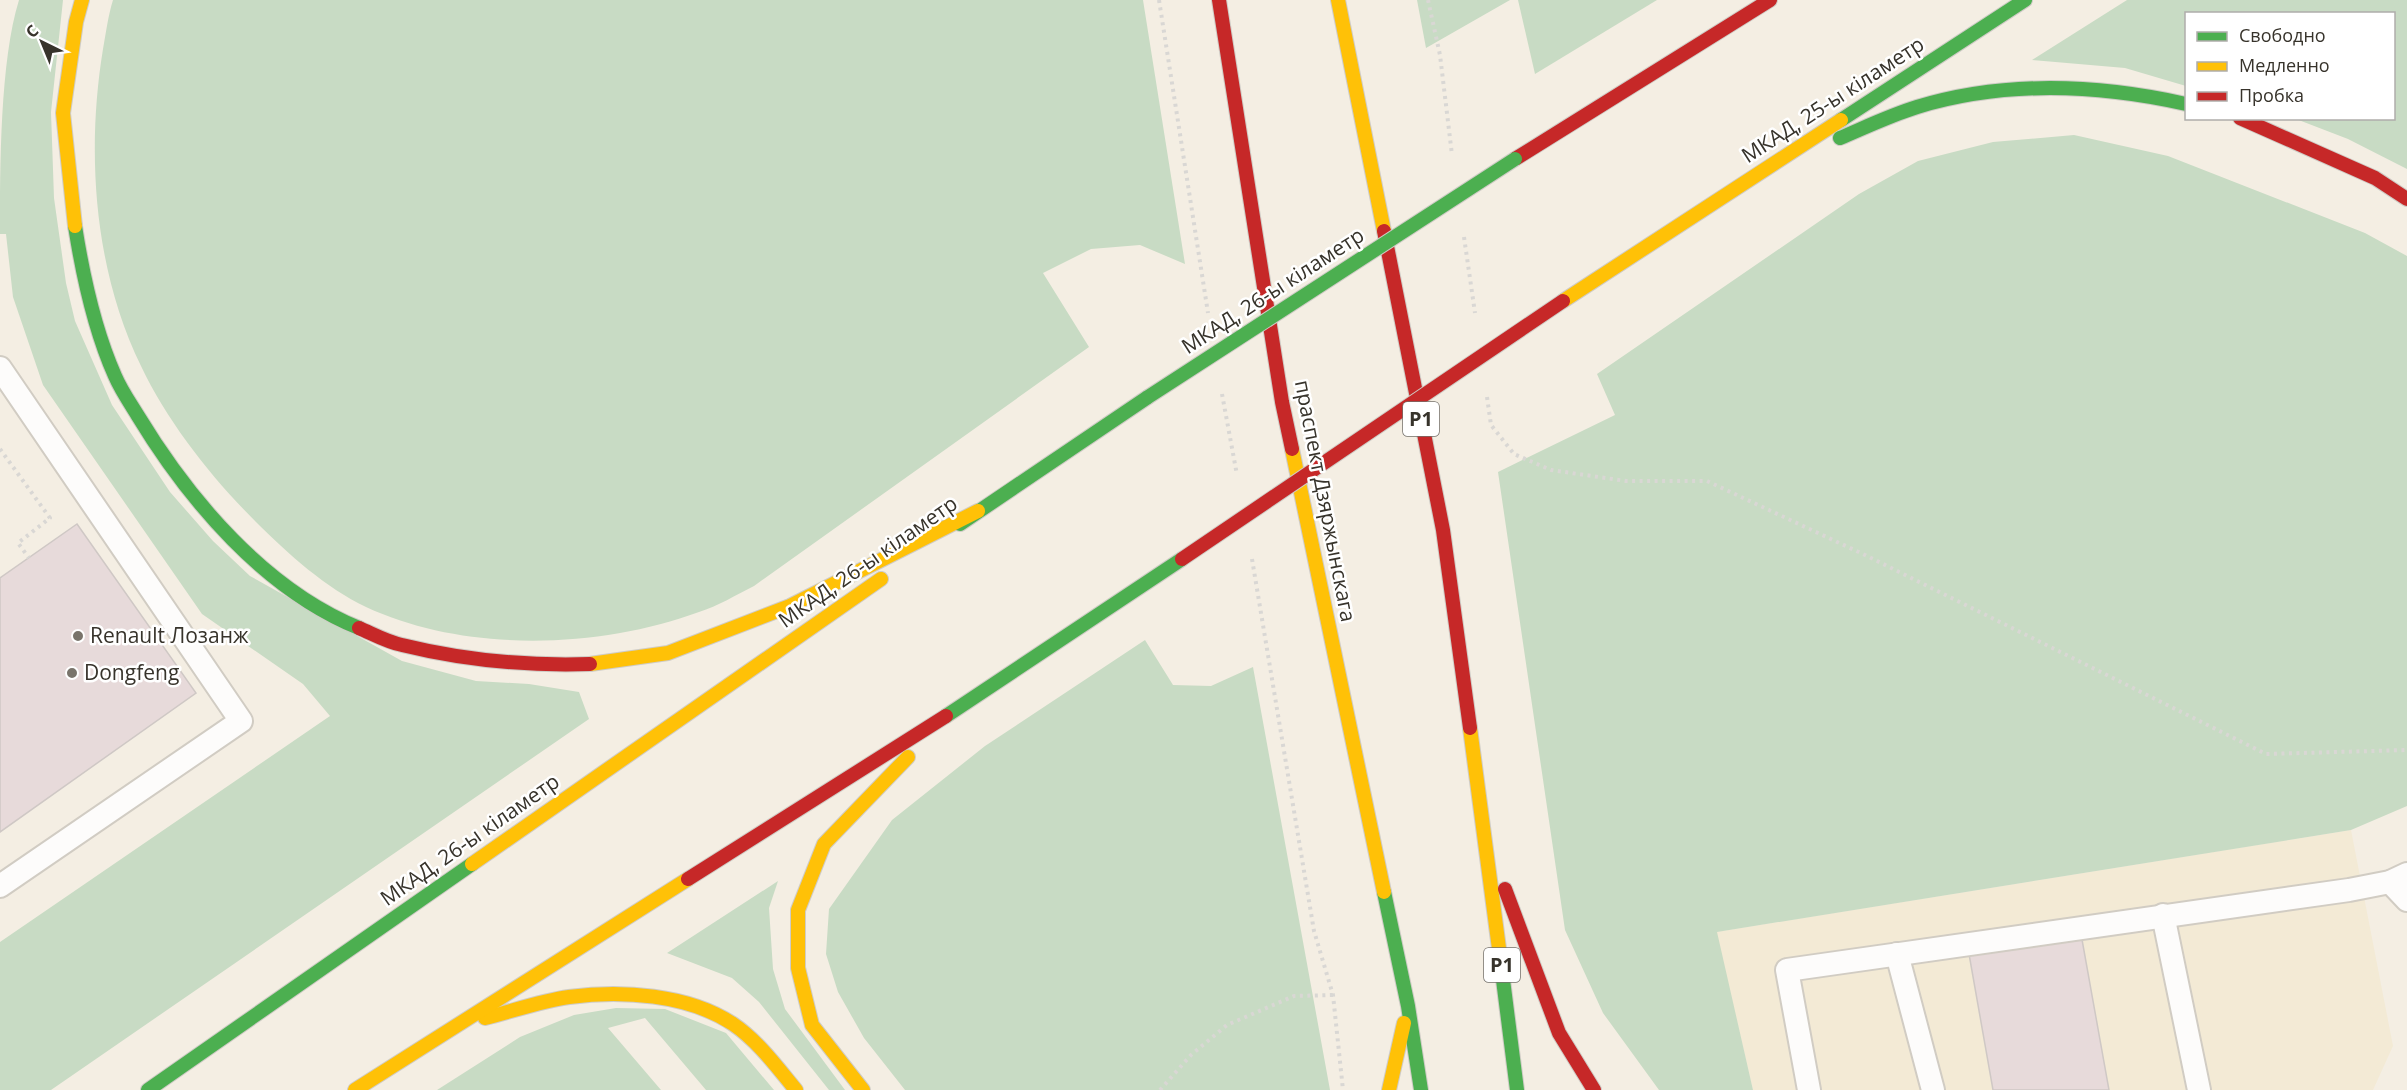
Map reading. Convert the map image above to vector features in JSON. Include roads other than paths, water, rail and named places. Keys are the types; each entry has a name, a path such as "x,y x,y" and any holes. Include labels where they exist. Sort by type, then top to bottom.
{"highway":[{"path":"82,0 76,22 63,113 72,211 84,284 115,377 160,452 218,522 268,572 334,618 400,645 463,656 542,666 605,664 668,653 790,606 978,511"},
{"name":"праспект Дзяржынскага","path":"1219,0 1282,402 1408,1006 1421,1090"},
{"name":"Р1","path":"1338,0 1443,530 1486,840 1517,1090"},
{"name":"МКАД, 26-ы кіламетр","path":"148,1090 978,511 1148,397 1515,159 1770,0"},
{"name":"МКАД, 25-ы кіламетр","path":"954,711 1563,301 2025,0"},
{"path":"1771,165 1922,105 1976,92 2093,87 2154,96 2185,104"},
{"path":"2244,120 2375,178 2407,199"},
{"path":"355,1090 954,711"},
{"path":"863,1090 812,1025 798,968 798,910 824,844 856,808 954,711"},
{"path":"1486,840 1559,1033 1594,1090"},
{"path":"457,1025 570,997 639,996 691,1004 732,1024 771,1060 796,1090"},
{"path":"1389,1090 1408,1006"}],"lane":[{"path":"0,368 241,721 0,886"},
{"path":"1809,1090 1787,970 2349,890 2398,878 2407,900"},
{"path":"2163,915 2199,1090"},
{"path":"1897,954 1934,1090"}],"place":[{"name":"Renault Лозанж","path":"78,636"},
{"name":"Dongfeng","path":"72,673"}]}
